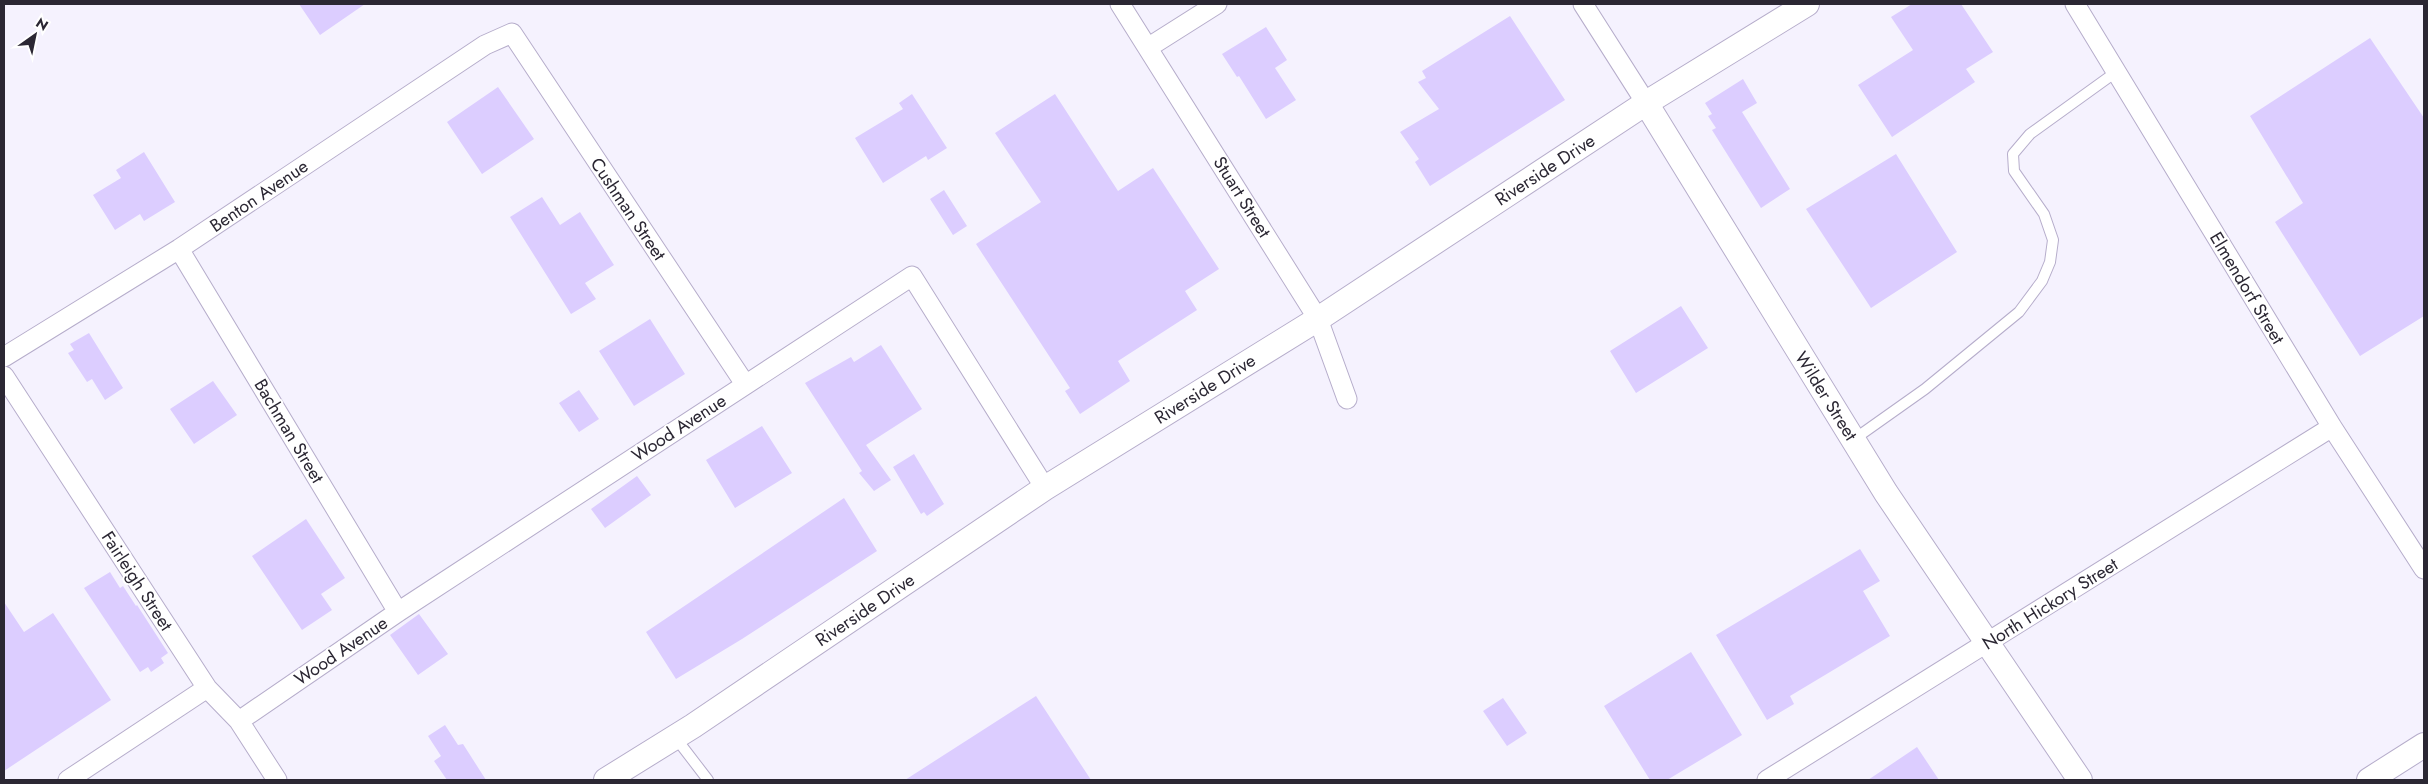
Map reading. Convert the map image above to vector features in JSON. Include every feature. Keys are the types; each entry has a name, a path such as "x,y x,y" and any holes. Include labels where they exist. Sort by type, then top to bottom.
{"street":[{"name":"Stuart Street","path":"1120,4 1149,47 1318,319 1348,399"},
{"path":"1149,47 1217,4"},
{"name":"Wilder Street","path":"1583,4 1886,493 2080,780"},
{"name":"Riverside Drive","path":"606,780 675,737 1044,488 1318,319 1646,103 1807,4"},
{"name":"Elmendorf Street","path":"2075,4 2332,427 2424,569"},
{"name":"Benton Avenue","path":"4,357 179,250 485,45 512,33"},
{"name":"Cushman Street","path":"512,33 745,384"},
{"name":"Bachman Street","path":"179,250 398,612"},
{"name":"Wood Avenue","path":"239,722 398,612 912,276 1044,488"},
{"name":"Fairleigh Street","path":"4,376 207,688 239,722 277,780"},
{"name":"North Hickory Street","path":"1767,780 2332,427"},
{"path":"68,780 207,688"},
{"path":"2369,780 2424,745"}],"lane":[{"path":"1853,440 1925,389 2019,312 2042,281 2050,262 2053,240 2044,214 2014,172 2013,154 2030,134 2116,72"},
{"path":"675,737 708,780"}],"building":[{"path":"299,4 365,4 320,35"},
{"path":"1912,4 1961,4 1993,52 1966,69 1975,82 1892,137 1858,85 1913,50 1891,17"},
{"path":"1510,16 1565,100 1430,186 1415,162 1419,159 1400,132 1439,109 1418,82 1426,78 1422,71"},
{"path":"1266,27 1287,60 1275,68 1296,100 1266,119 1239,76 1237,77 1222,54"},
{"path":"2370,38 2424,118 2424,316 2360,356 2275,222 2303,203 2250,116"},
{"path":"1743,79 1757,103 1742,112 1790,189 1761,208 1712,130 1716,128 1708,116 1712,114 1705,103"},
{"path":"498,87 534,139 482,174 447,122"},
{"path":"912,94 947,148 928,160 926,156 883,183 855,138 903,109 899,103"},
{"path":"1055,94 1118,191 1153,168 1219,269 1185,291 1197,310 1118,361 1130,381 1080,414 1065,391 1070,388 976,244 1041,202 995,133"},
{"path":"144,152 175,202 144,221 140,214 115,230 93,195 121,178 116,170"},
{"path":"1896,154 1957,252 1871,308 1806,209"},
{"path":"944,190 967,226 953,235 930,199"},
{"path":"542,197 560,225 580,212 614,265 585,283 596,299 571,314 510,217"},
{"path":"1681,306 1708,348 1636,393 1610,351"},
{"path":"650,319 685,374 634,406 599,351"},
{"path":"89,333 123,388 105,400 92,379 87,382 68,353 74,350 70,344"},
{"path":"881,345 922,409 866,445 891,480 874,491 859,473 862,471 805,383 851,357 854,362"},
{"path":"213,381 237,415 194,444 170,409"},
{"path":"579,390 599,419 579,432 559,403"},
{"path":"762,426 792,473 735,508 706,460"},
{"path":"914,454 944,504 927,516 924,512 921,514 893,467"},
{"path":"637,476 651,495 605,528 591,509"},
{"path":"844,498 877,551 742,639 676,679 646,632"},
{"path":"306,519 345,578 321,594 332,610 302,630 252,556"},
{"path":"1860,549 1880,581 1863,591 1890,636 1790,696 1794,704 1767,720 1716,635"},
{"path":"110,572 120,588 123,586 137,605 168,653 161,658 164,663 151,672 148,667 140,672 84,588"},
{"path":"4,602 24,632 53,613 111,700 4,771"},
{"path":"419,614 448,654 418,675 390,635"},
{"path":"1691,652 1742,735 1667,780 1650,780 1604,706"},
{"path":"1036,696 1091,780 905,780"},
{"path":"1503,698 1527,733 1507,746 1483,711"},
{"path":"445,725 458,745 463,744 486,780 447,780 434,761 441,756 428,736"},
{"path":"1917,747 1939,780 1868,780"}]}
